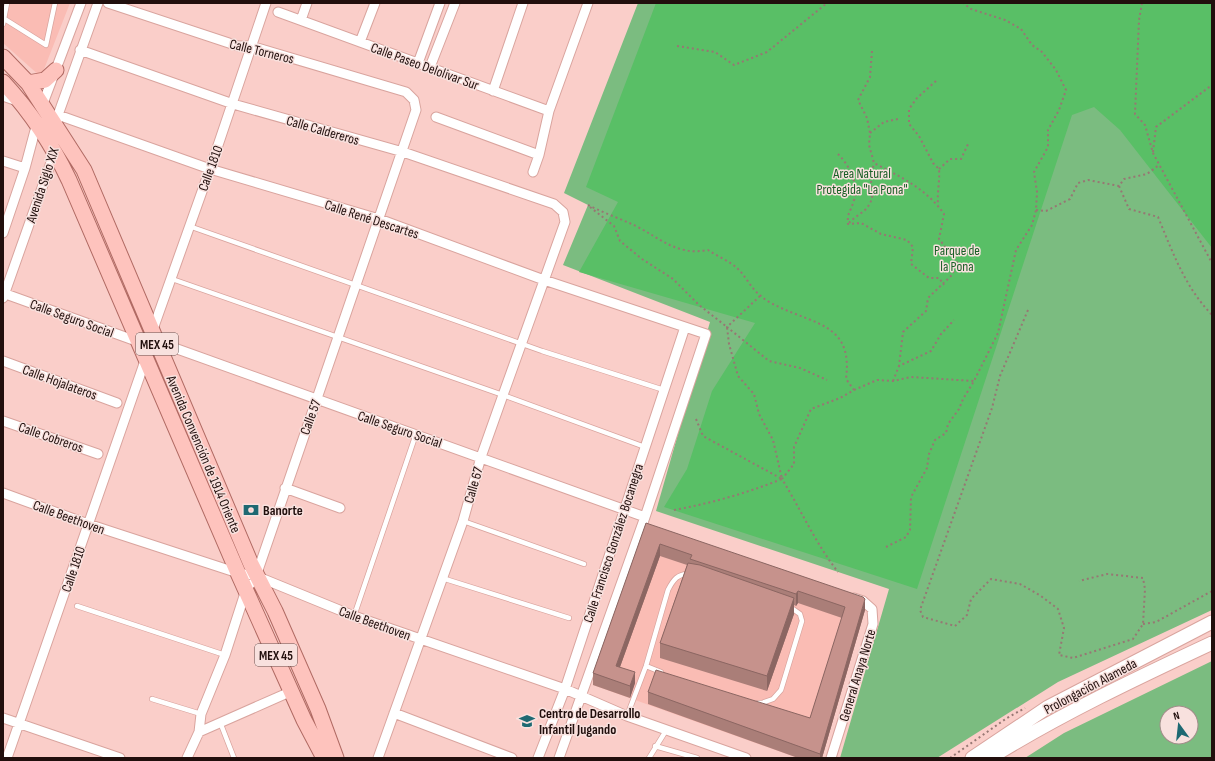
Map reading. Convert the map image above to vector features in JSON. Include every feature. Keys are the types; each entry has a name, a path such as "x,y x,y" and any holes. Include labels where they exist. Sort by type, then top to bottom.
{"main road":[{"name":"Avenida Convención de 1914 Oriente","path":"3,56 28,83 57,121 84,170 256,576 275,611 318,709 335,757"},
{"path":"28,83 44,80 56,70"},
{"name":"Avenida Convención de 1914 Oriente","path":"3,82 22,102 36,125 55,151 147,357 238,573 292,692 304,720 316,758"},
{"name":"Prolongación Alameda","path":"972,758 1048,707 1212,622"},
{"name":"Prolongación Alameda","path":"990,758 1030,734 1122,686 1212,643"},
{"name":"Avenida Convención de 1914 Oriente","path":"304,720 335,757"}],"street":[{"name":"Avenida Siglo XIX","path":"3,233 6,217 25,168 43,104 81,3"},
{"name":"Avenida Siglo XIX","path":"3,295 55,151 57,121 80,50 98,3"},
{"name":"Calle Torneros","path":"108,3 238,46 251,46 406,92 414,100"},
{"name":"Calle 1810","path":"154,337 189,226 210,169 266,3"},
{"path":"301,20 307,3"},
{"path":"360,42 375,3"},
{"path":"418,63 440,3"},
{"path":"430,67 455,3"},
{"path":"493,91 523,3"},
{"path":"533,172 539,155 549,111 588,3"},
{"name":"Calle Paseo Delolivar Sur","path":"278,12 549,111"},
{"name":"Calle Caldereros","path":"80,50 232,104 402,152 554,204 563,212"},
{"path":"3,96 22,102"},
{"name":"Calle 57","path":"187,758 199,732 202,714 225,655 246,590 256,576 285,488 339,337 416,110 414,100"},
{"path":"436,117 539,155"},
{"name":"Calle René Descartes","path":"57,121 210,169 379,219 544,280 706,334"},
{"path":"3,161 25,168"},
{"name":"Calle 67","path":"378,758 463,521 481,457 502,395 565,222 563,212"},
{"name":"Calle Seguro Social","path":"3,295 140,343"},
{"name":"Calle Francisco González Bocanegra","path":"538,758 565,689 685,327"},
{"name":"Calle Francisco González Bocanegra","path":"559,758 646,517 706,334"},
{"name":"Calle Seguro Social","path":"154,337 316,400 481,457 646,517"},
{"name":"Calle 1810","path":"7,758 147,357"},
{"name":"Calle Hojalateros","path":"3,361 117,403"},
{"name":"Calle Cobreros","path":"3,421 98,454"},
{"path":"285,488 340,508"},
{"name":"Calle Beethoven","path":"3,493 88,524 238,573 256,576 354,616 565,689 627,716 746,758"},
{"name":"General Anaya Norte","path":"831,758 873,624 872,609 863,601 848,596"},
{"path":"199,732 292,692"},
{"path":"394,713 512,758"},
{"path":"3,718 120,758"}],"lane":[{"path":"7,3 3,21 46,45 55,3"},
{"path":"189,226 521,343 664,390"},
{"path":"172,279 339,337 645,447"},
{"path":"354,616 416,434"},
{"path":"463,521 584,564"},
{"path":"627,716 646,666 670,585 673,580 680,575 688,573 694,575"},
{"path":"442,578 569,618"},
{"path":"77,606 225,655"},
{"path":"751,702 762,703 773,699 781,690 802,621 800,614 793,608 786,606"},
{"path":"646,666 668,674"},
{"path":"152,699 202,714"},
{"path":"220,722 234,758"},
{"path":"649,758 667,729"},
{"path":"656,746 697,758"}],"path":[{"path":"677,46 714,52 734,65 767,52 827,3"},
{"path":"886,547 906,537 910,530 911,497 927,468 929,454 935,440 946,433 948,424 959,409 998,333 1016,250 1032,225 1036,210 1037,192 1034,172 1048,147 1048,130 1059,110 1066,90 1056,70 1042,52 1032,45 1021,29 1005,20 971,9 963,3"},
{"path":"1142,3 1139,20 1135,114 1145,125 1153,153 1212,263"},
{"path":"848,224 857,214 865,210 871,202 874,190 871,179 874,163 869,145 870,132 867,118 858,100 870,76 872,51"},
{"path":"936,81 917,98 909,108 909,124 920,136 933,163 940,169"},
{"path":"1153,153 1156,127 1212,85"},
{"path":"870,132 884,122 898,119"},
{"path":"938,206 937,193 940,181 940,169 950,159 961,159 969,142"},
{"path":"838,154 849,164 856,191 853,204 847,214 848,224"},
{"path":"874,163 912,183 938,206 944,214 939,239 950,251 957,262 952,275 944,285 928,298 926,311 903,332 900,366 893,381"},
{"path":"1119,186 1124,179 1147,174 1159,165"},
{"path":"1036,210 1046,211 1070,199 1078,183 1088,180 1119,186"},
{"path":"1119,186 1129,209 1158,217 1182,276 1198,301 1212,315"},
{"path":"827,380 800,368 770,361 699,305 673,279 642,259 620,241 614,226 588,205 636,226 666,244 694,253 708,250 736,267 760,296 833,330 841,342 848,365 846,379 854,390"},
{"path":"848,224 861,223 881,234 907,240 913,247 912,264 929,278 939,278 944,285"},
{"path":"727,327 760,296"},
{"path":"1028,310 1000,376 992,408 920,610 923,617 955,626 967,615 971,600 991,579 1020,584 1041,596 1058,609 1064,628 1059,655 1073,658 1133,638 1143,624 1145,589 1143,578 1107,574 1079,581"},
{"path":"900,366 931,351 941,334 954,320"},
{"path":"727,327 729,344 738,376 754,394 759,414 773,440 782,480 807,521 822,551 838,572"},
{"path":"674,510 702,505 747,493 782,480 794,464 794,447 811,409 840,398 877,380 893,381 911,376 974,381"},
{"path":"696,419 703,436 782,480"},
{"path":"1143,624 1156,622 1212,591"}],"shaded area":[{"path":"3,3 70,3 41,77 3,43"},
{"path":"646,535 865,609 822,758 798,758 593,685"}],"green space":[{"name":"Area Natural Protegida \"La Pona\"","path":"638,3 1212,3 1212,610 1058,682 937,758 840,758 889,589 656,511 710,322 563,265 588,205 564,193"},
{"name":"Area Natural Protegida \"La Pona\"","path":"656,3 1212,3 1212,248 1120,130 1094,107 1072,115 917,589 664,507 687,469 712,391 755,323 579,272 618,202 586,187"},
{"path":"1212,661 1212,758 1025,758 1064,733"}],"building":[{"path":"646,523 863,597 865,599 820,754 648,692 656,670 810,718 845,607 798,591 796,594 690,559 692,555 660,544 616,666 635,672 630,686 593,673"},
{"path":"688,563 700,565 794,598 767,676 660,643"}],"place":[{"name":"Banorte","path":"251,510"},
{"name":"Centro de Desarrollo Infantil Jugando","path":"527,721"}],"park label":[{"name":"Parque de la Pona","path":"957,258"}]}
